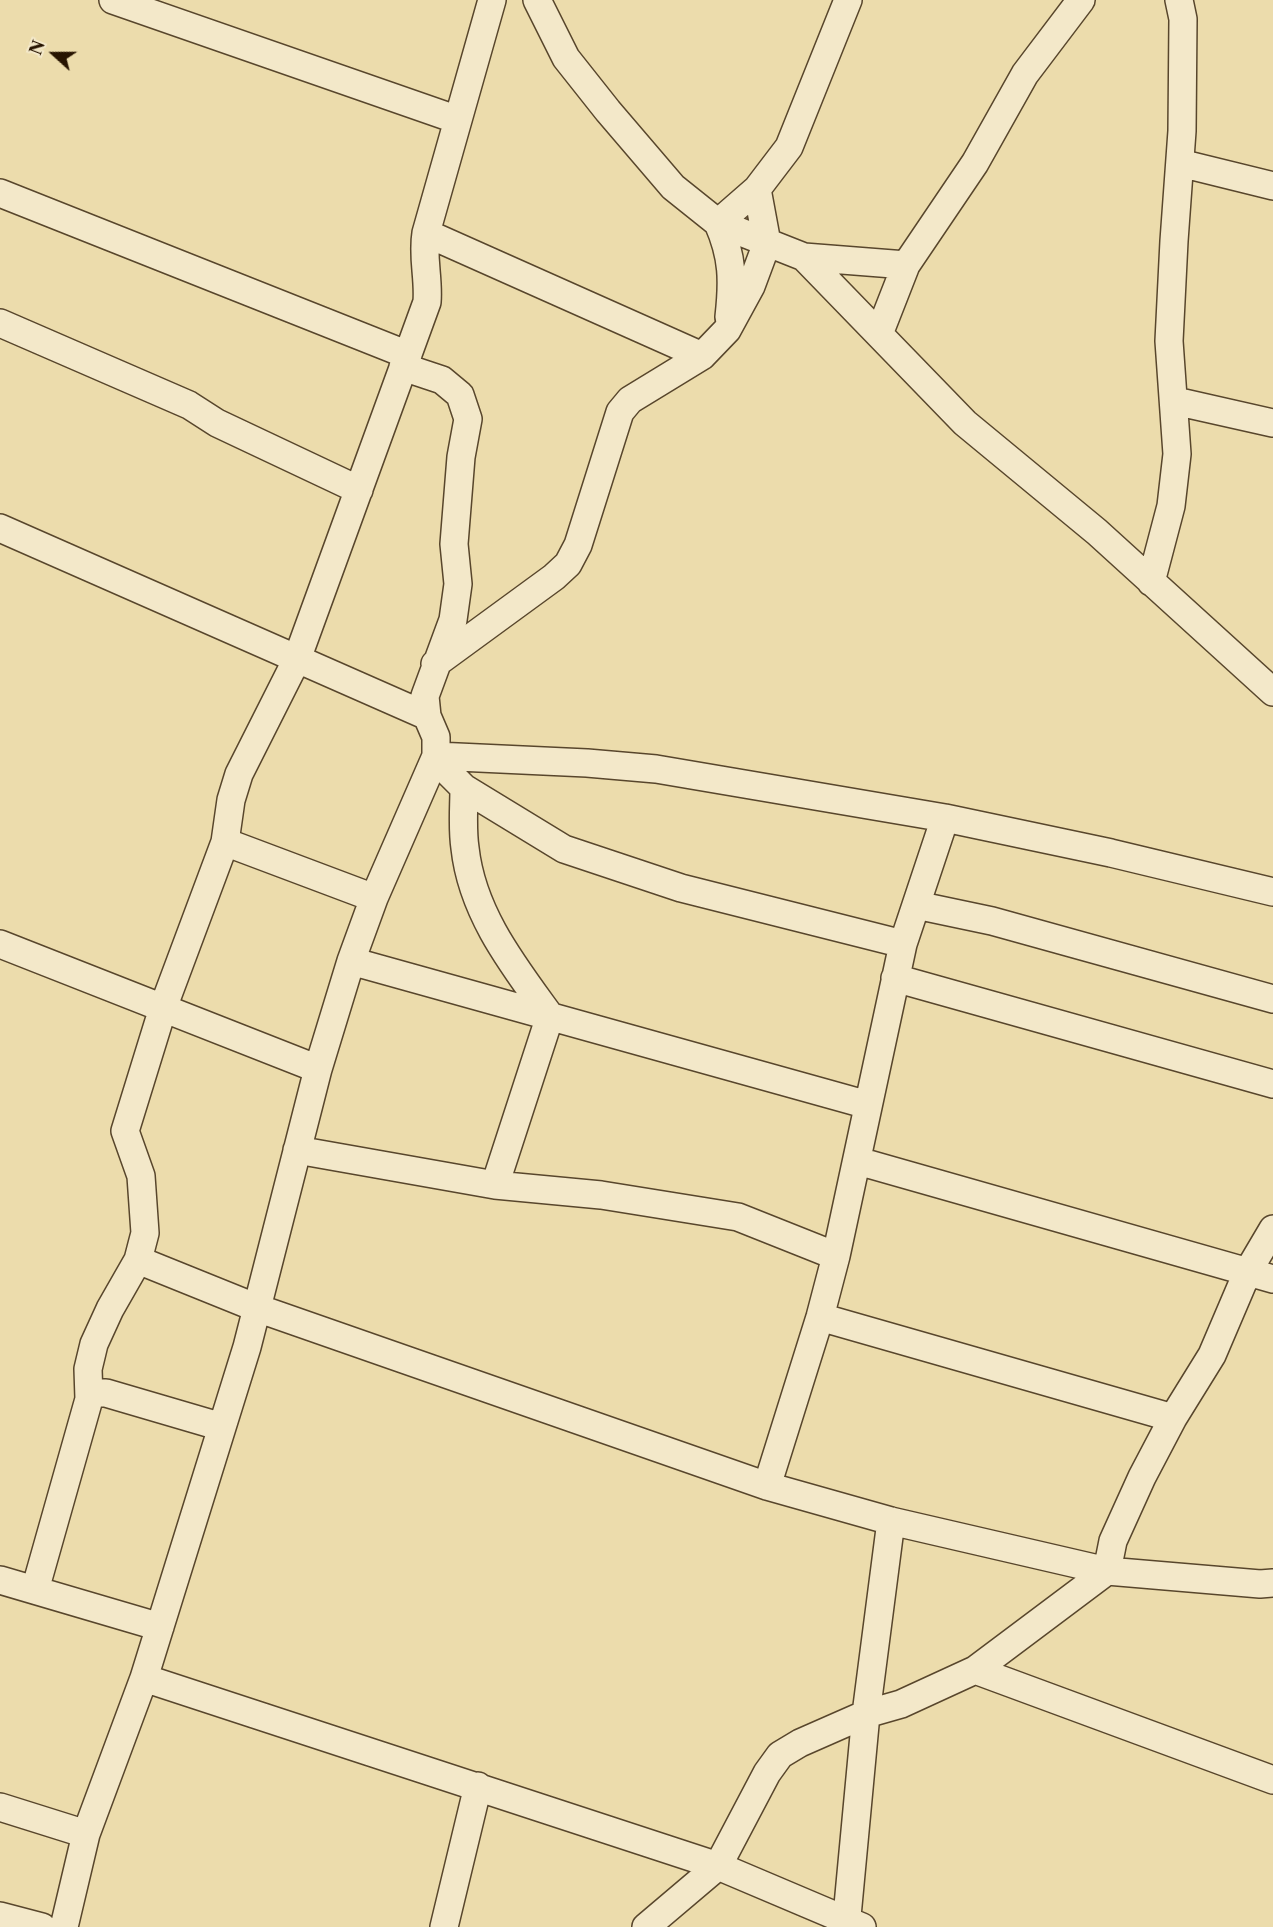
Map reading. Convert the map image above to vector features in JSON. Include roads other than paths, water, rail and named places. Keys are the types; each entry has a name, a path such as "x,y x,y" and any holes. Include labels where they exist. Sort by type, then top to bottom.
{"street":[{"path":"113,0 458,120"},
{"path":"35,1590 89,1400 88,1369 94,1344 138,1260 145,1233 141,1176 125,1131 163,1008 225,842 231,800 239,774 297,659 427,302 429,283 423,250 426,233 492,0"},
{"path":"537,0 566,58 608,111 673,187 718,223 804,257 906,265"},
{"path":"718,223 757,189 789,147 848,0"},
{"path":"879,334 906,265 975,163 1025,74 1081,0"},
{"path":"1151,582 1171,507 1177,454 1169,341 1182,131 1183,19 1179,0"},
{"path":"1180,164 1273,186"},
{"path":"435,664 554,577 568,564 578,545 620,412 630,400 702,356 727,330 751,286 767,243 757,189"},
{"path":"0,193 406,361 442,380 460,395 468,419 461,458 454,544 458,584 453,620 424,696 427,716 436,737 436,756 374,898 351,961 318,1069 257,1308 222,1427 144,1678 86,1834 64,1927"},
{"path":"718,223 727,245 733,285 727,330"},
{"path":"426,233 702,356"},
{"path":"804,257 965,423 1097,532 1273,692"},
{"path":"0,323 189,405 217,423 359,490"},
{"path":"1174,401 1273,423"},
{"path":"0,528 427,716"},
{"path":"436,756 464,788 564,849 681,888 903,944"},
{"path":"436,756 587,762 656,769 945,818 1111,853 1273,892"},
{"path":"464,788 465,848 476,898 503,951 550,1016"},
{"path":"767,1486 820,1317 836,1256 903,944 945,818"},
{"path":"225,842 374,898"},
{"path":"916,905 992,921 1273,999"},
{"path":"3,954 163,1008 318,1069"},
{"path":"351,961 868,1105"},
{"path":"895,978 1273,1084"},
{"path":"495,1185 550,1016"},
{"path":"297,1150 495,1185 601,1195 738,1217 836,1256"},
{"path":"858,1161 1273,1279"},
{"path":"646,1927 718,1866 767,1773 780,1755 800,1743 866,1714 902,1704 975,1670 1107,1571 1113,1541 1142,1477 1173,1418 1212,1355 1247,1273 1273,1229"},
{"path":"138,1260 257,1308 767,1486 891,1521 1107,1571 1260,1584 1273,1582"},
{"path":"820,1317 1173,1418"},
{"path":"89,1400 96,1393 106,1393 222,1427"},
{"path":"144,1678 718,1866 852,1925 866,1714 891,1521"},
{"path":"0,1580 160,1627"},
{"path":"975,1670 1273,1780"},
{"path":"444,1927 478,1786"},
{"path":"0,1807 86,1834"},
{"path":"0,1916 42,1927"}]}
